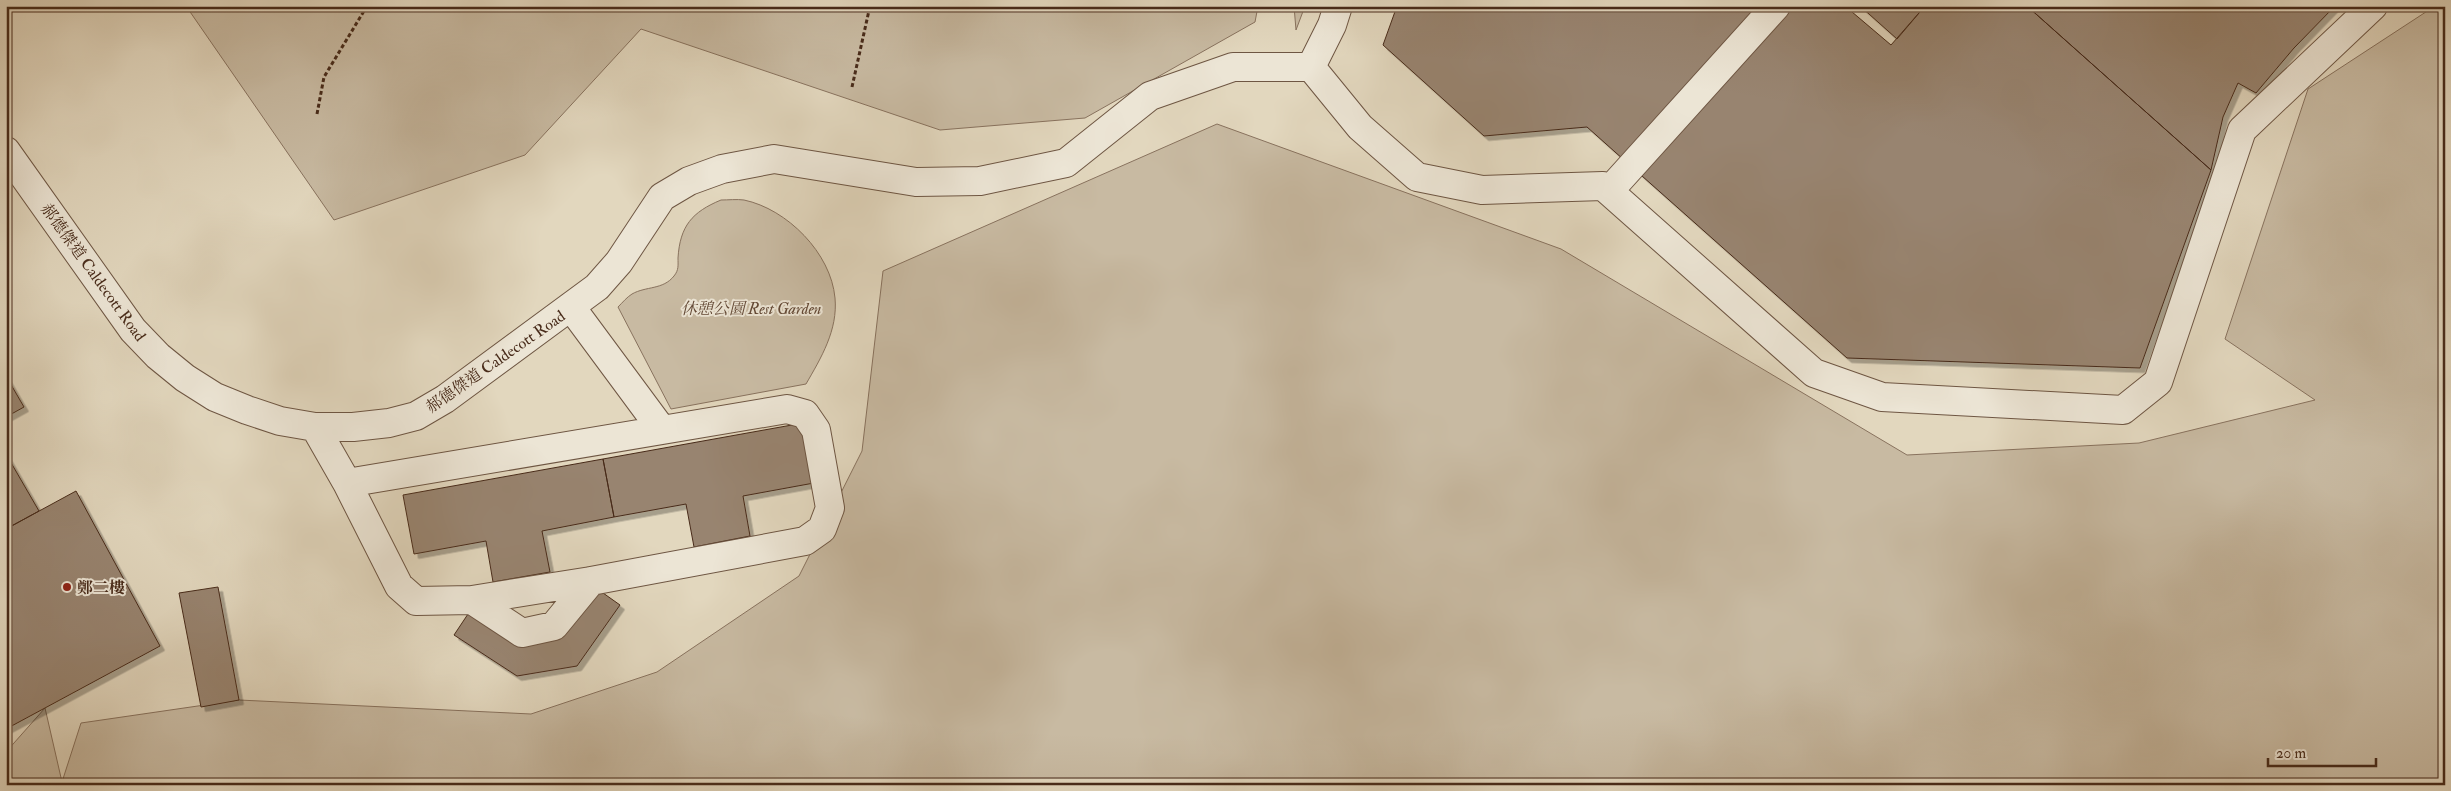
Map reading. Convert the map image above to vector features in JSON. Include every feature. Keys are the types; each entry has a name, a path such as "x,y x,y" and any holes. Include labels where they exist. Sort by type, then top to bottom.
{"street":[{"path":"1338,6 1332,25 1311,67 1360,126 1417,177 1482,190 1603,186 1814,373 1882,397 2123,410 2158,382 2242,130 2373,6"},
{"path":"1609,191 1776,6"},
{"name":"郝德傑道 Caldecott Road","path":"6,151 133,330 158,356 185,378 215,396 247,410 280,421 314,426 353,427 389,423 416,416 445,399 571,307 597,287 619,262 662,197 689,181 722,169 774,159 916,182 980,181 1066,163 1150,96 1233,67 1311,67"},
{"path":"571,307 662,430"},
{"path":"314,426 347,484 398,586 416,601 472,600 591,581 805,541 822,529 830,508 816,430 805,414 787,409 347,484"},
{"path":"472,600 522,633 554,626 591,581"}],"path":[{"path":"317,114 324,76 367,6"},
{"path":"852,86 870,6"}],"green space":[{"path":"186,6 1258,6 1255,22 1085,118 940,130 641,29 525,155 334,220"},
{"path":"1294,6 1305,6 1296,30"},
{"path":"2435,6 2445,6 2445,785 6,785 6,752 45,708 62,782 81,723 239,700 531,714 657,672 799,576 862,451 883,271 1217,124 1561,249 1907,455 2139,443 2315,400 2225,339 2308,89"},
{"name":"休憩公園 Rest Garden","path":"721,200 744,200 760,205 791,223 804,236 816,250 832,281 835,298 834,321 827,343 806,384 671,409 618,307 632,294 665,284 676,274 681,237 689,222 702,210"}],"building":[{"path":"1397,6 1762,6 1624,160 1587,127 1484,136 1383,45"},
{"path":"1762,6 1845,6 1891,45 1925,6 2027,6 2211,170 2140,368 1847,358 1624,160"},
{"path":"1860,6 1925,6 1897,39"},
{"path":"2027,6 2335,6 2294,48 2256,93 2238,83 2223,117 2211,170"},
{"path":"6,376 24,407 6,417"},
{"path":"803,423 814,483 743,496 750,536 694,547 686,504 614,517 603,459"},
{"path":"6,454 39,511 6,529"},
{"path":"603,459 614,517 542,531 550,572 493,582 486,541 414,554 403,495"},
{"name":"鄭二樓","path":"76,491 160,646 6,729 6,529"},
{"path":"218,587 239,700 201,707 179,593"},
{"path":"596,588 620,605 577,666 517,676 454,635 470,611 523,645 560,638"}],"place":[{"name":"鄭二樓","path":"67,587"}]}
